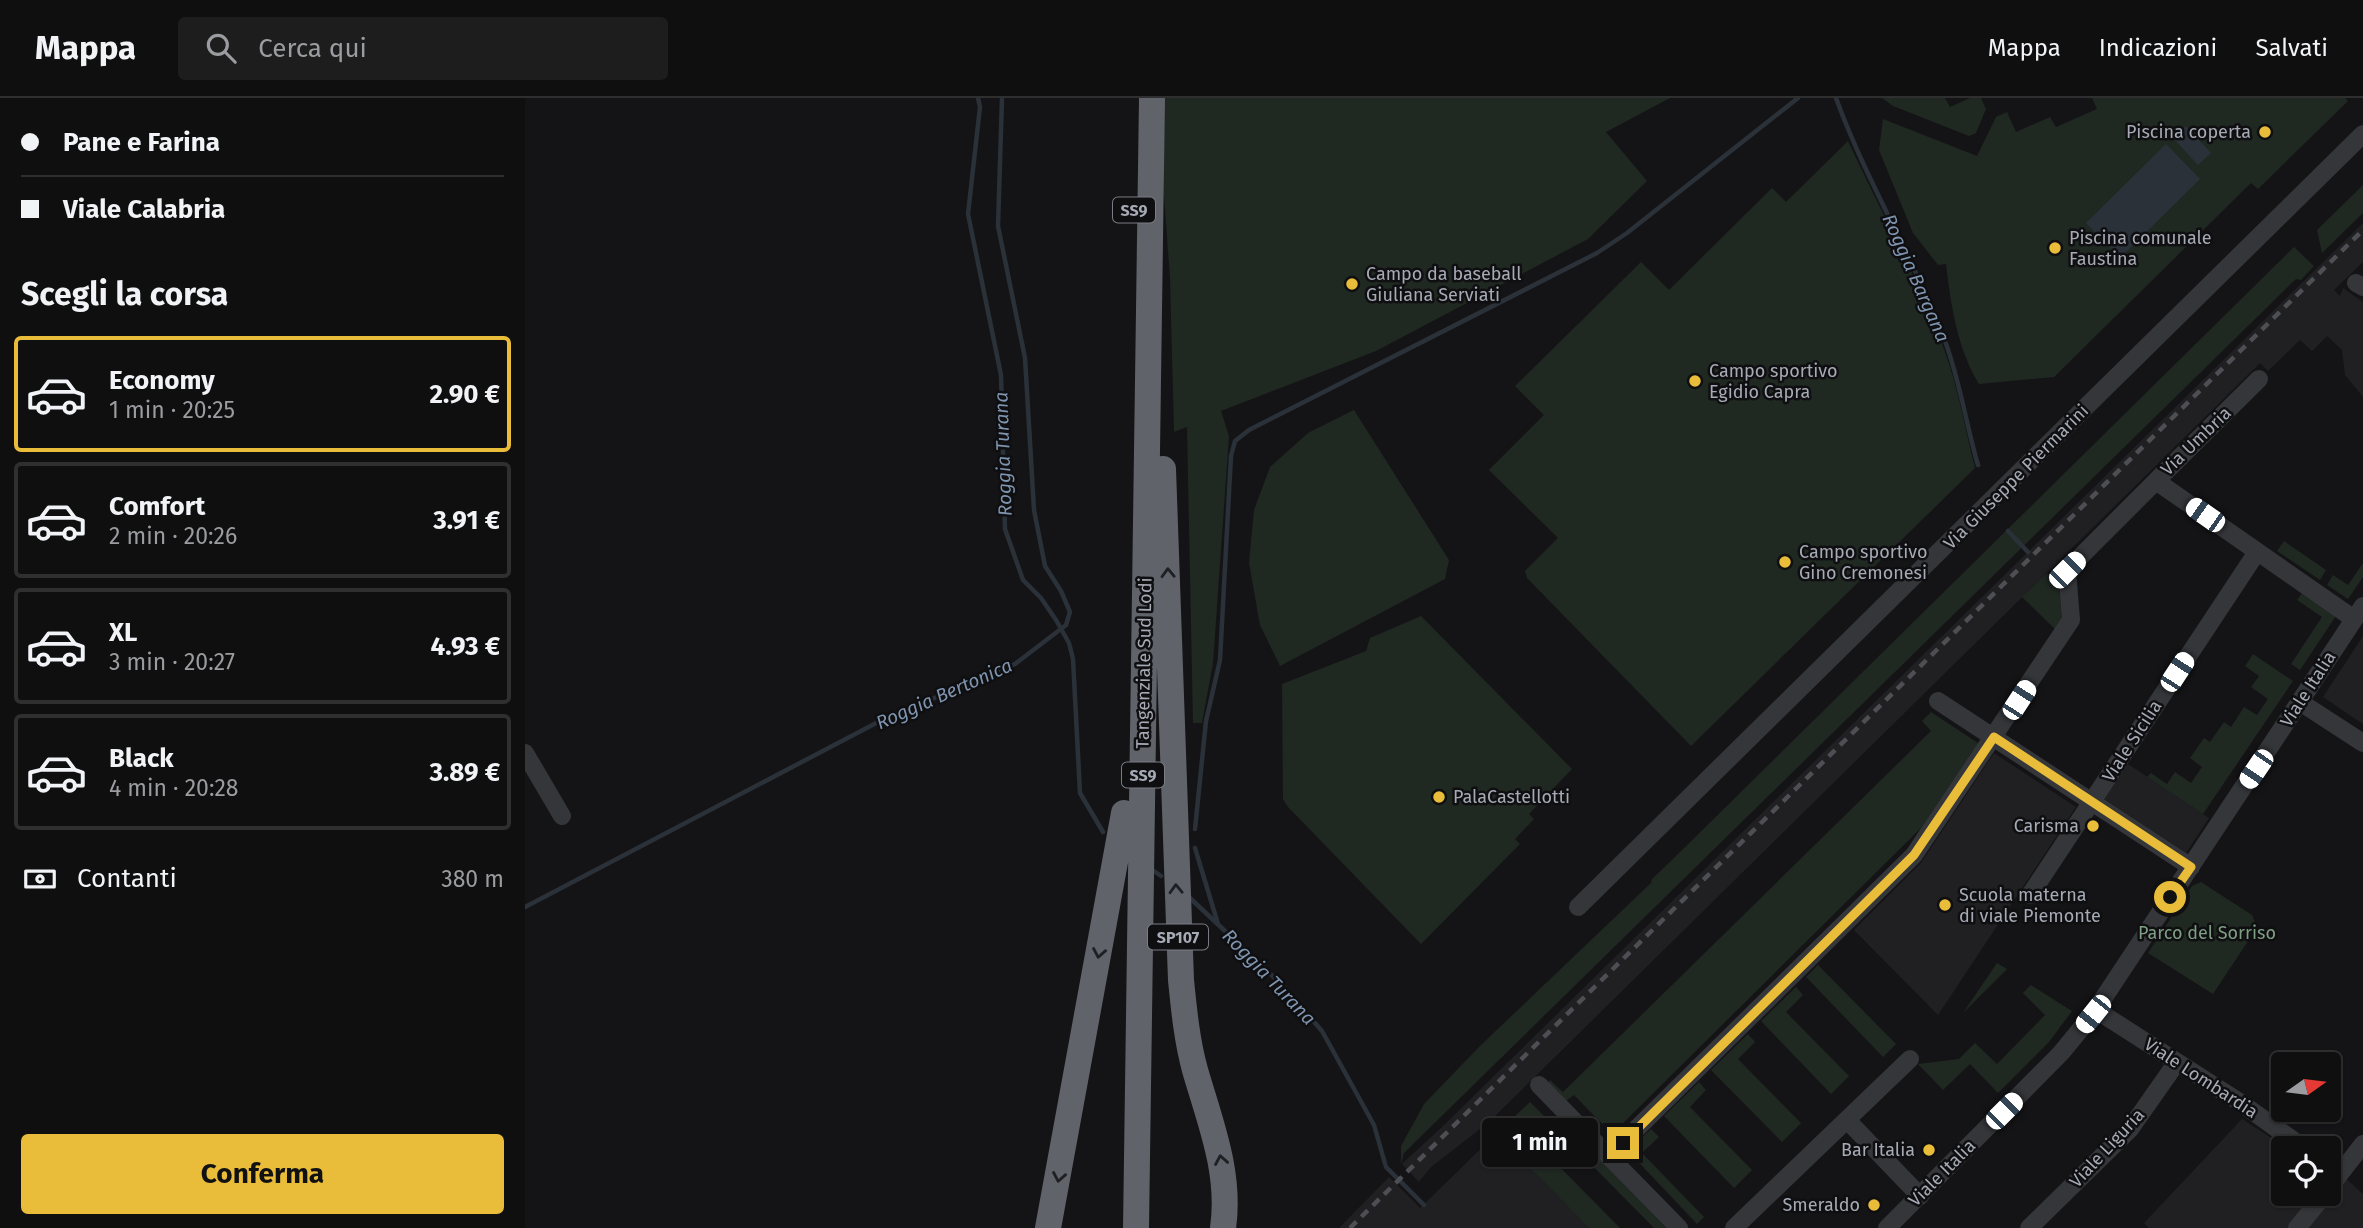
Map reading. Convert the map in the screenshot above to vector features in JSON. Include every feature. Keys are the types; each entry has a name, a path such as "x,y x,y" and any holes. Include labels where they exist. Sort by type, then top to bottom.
{"highway":[{"name":"Tangenziale Sud Lodi","path":"1119,1228 1135,98"},
{"name":"Tangenziale Sud Lodi","path":"1136,1228 1152,98"},
{"name":"SP107","path":"1150,321 1164,478 1181,980 1185,1023 1194,1067 1219,1147 1225,1213 1223,1228"},
{"path":"1048,1228 1124,813"}],"street":[{"name":"Via Giuseppe Piermarini","path":"1578,907 2363,134"},
{"name":"Via Umbria","path":"2259,379 2156,481 2257,552 2359,613"},
{"path":"1609,1156 1914,855 2071,620 2067,570 2156,481"},
{"name":"Viale Sicilia","path":"2030,895 2257,552"},
{"name":"Viale Italia","path":"1887,1228 2061,1053 2096,1010 2359,613"},
{"path":"1938,701 2191,867"},
{"path":"2300,702 2363,743"},
{"path":"525,753 562,816"},
{"name":"Viale Lombardia","path":"2096,1010 2241,1103 2287,1136"},
{"path":"1734,1228 1910,1059"},
{"name":"Viale Liguria","path":"2029,1228 2130,1129 2177,1062"},
{"path":"1539,1085 1679,1228"},
{"path":"1847,1120 1920,1196"},
{"path":"2341,1167 2363,1144"},
{"path":"2297,1228 2315,1206"}],"shaded area":[{"path":"2186,126 2211,153 2198,165 2173,138"},
{"path":"2166,144 2200,179 2120,258 2086,223"},
{"path":"2363,223 2363,262 2334,290 2340,296 2343,288 2363,302 2363,397 2345,375 2342,350 2327,336 2312,351 2300,340 2268,371 2260,363 1488,1123 1431,1167 1419,1182 1402,1164"},
{"path":"2363,636 2363,724 2323,697"},
{"name":"Scuola materna di viale Piemonte","path":"1994,753 2076,807 1938,1015 1854,930 1921,863"},
{"path":"2125,762 2209,818 2186,853 2101,797"},
{"path":"2242,1119 2271,1138 2271,1206 2341,1206 2342,1175 2363,1194 2363,1228 2149,1228 2144,1223"},
{"path":"1496,1134 1589,1228 1339,1228 1389,1177 1420,1208"}],"green space":[{"name":"Campo da baseball Giuliana Serviati","path":"1164,98 1670,98 1606,132 1647,181 1588,239 1376,351 1221,411 1229,436 1213,663 1202,723 1193,723 1187,427 1174,432 1170,278 1164,195"},
{"path":"1882,98 1945,98 1950,107 1970,98 1981,98 1986,109 1976,133 1969,136 1893,106"},
{"name":"Piscina comunale Faustina","path":"2092,98 2345,98 2348,101 2258,189 2251,183 2054,377 1979,384 1960,341 1946,264 1938,265 1913,233 1879,150 1883,119 1977,156 1996,117 2007,112 2016,132 2050,117 2056,127 2097,109"},
{"path":"1848,141 1934,323 1953,378 1975,468 1691,746 1527,578 1525,571 1558,538 1489,470 1544,415 1515,386 1641,262 1669,290 1772,188 1786,202"},
{"path":"2363,185 2363,213 2322,253 2317,230"},
{"path":"2294,247 2314,266 2301,280 2296,279 1404,1153 1401,1164 1401,1146 1424,1104 1480,1046 1652,882 1651,880"},
{"path":"1354,410 1449,560 1445,579 1280,666 1260,625 1249,563 1254,510 1270,467 1308,433"},
{"path":"2284,541 2326,570 2320,580 2277,551"},
{"path":"2363,563 2363,577 2348,599 2327,585 2333,575 2348,585"},
{"path":"2047,573 2059,585 2062,620 2056,630 2022,597"},
{"path":"2302,593 2336,616 2300,670 2291,664 2322,617 2297,600"},
{"path":"1421,616 1572,769 1529,814 1534,819 1515,839 1520,844 1421,944 1283,799 1282,684 1366,651 1370,638"},
{"path":"2253,654 2293,681 2203,814 2147,777 2151,773 2167,784 2175,772 2191,783 2202,767 2190,758 2204,738 2210,742 2224,722 2231,727 2244,707 2257,715 2268,699 2251,687 2259,676 2245,666"},
{"path":"1931,712 1978,743 1922,827 1612,1134 1574,1095 1566,1101 1548,1083 1550,1080 1563,1092 1931,731 1922,721"},
{"name":"Parco del Sorriso","path":"2201,882 2252,915 2256,925 2213,994 2148,953 2192,886"},
{"path":"1997,963 2007,969 1963,1013"},
{"path":"1818,965 1896,1044 1883,1057 1806,977"},
{"path":"2031,985 2072,1011 2049,1042 1998,1093 1970,1064 1943,1090 1918,1064 1959,1059 1975,1043 1997,1064 2045,1015 2023,993"},
{"path":"1796,987 1803,995 1786,1012 1849,1076 1831,1094 1761,1021"},
{"path":"1748,1034 1755,1042 1738,1059 1801,1123 1782,1142 1711,1070"},
{"path":"1699,1082 1706,1090 1690,1107 1752,1170 1734,1188 1664,1116"},
{"path":"1530,1102 1566,1138 1573,1132 1666,1228 1654,1228 1566,1139 1549,1156 1620,1228 1589,1228 1496,1134"},
{"path":"1651,1129 1659,1137 1642,1153 1704,1217 1697,1224 1628,1151"}],"waterway":[{"name":"Roggia Turana","path":"978,98 980,107 968,214 1001,375 1005,529 1023,580 1041,598 1069,643 1073,659 1080,793 1103,832"},
{"name":"Roggia Bertonica","path":"525,907 882,720 1015,664 1066,625 1070,612 1061,591 1045,566 1034,510 1025,358 998,226 1002,98"},
{"path":"1195,829 1206,721 1220,660 1231,456 1235,441 1249,430 1597,253 1627,233 1798,98"},
{"name":"Roggia Bargana","path":"1836,98 1861,159 1945,341 1978,465"},
{"name":"Roggia Bargana","path":"2008,531 2028,552"},
{"path":"1195,848 1218,924"},
{"name":"Roggia Turana","path":"1151,869 1161,876"},
{"name":"Roggia Turana","path":"1190,898 1280,983 1322,1031 1374,1125 1386,1167 1424,1205"}],"railway":[{"path":"1350,1228 2363,230"}],"place":[{"name":"Piscina coperta","path":"2265,132"},
{"name":"Piscina comunale Faustina","path":"2055,248"},
{"name":"Campo da baseball Giuliana Serviati","path":"1352,284"},
{"name":"Campo sportivo Egidio Capra","path":"1695,381"},
{"name":"Campo sportivo Gino Cremonesi","path":"1785,562"},
{"name":"PalaCastellotti","path":"1439,797"},
{"name":"Carisma","path":"2093,826"},
{"name":"Scuola materna di viale Piemonte","path":"1945,905"},
{"name":"Bar Italia","path":"1929,1150"},
{"name":"Smeraldo","path":"1874,1205"}],"route":[{"path":"1623,1143 1914,855 1994,737 2191,867 2170,897"}]}
